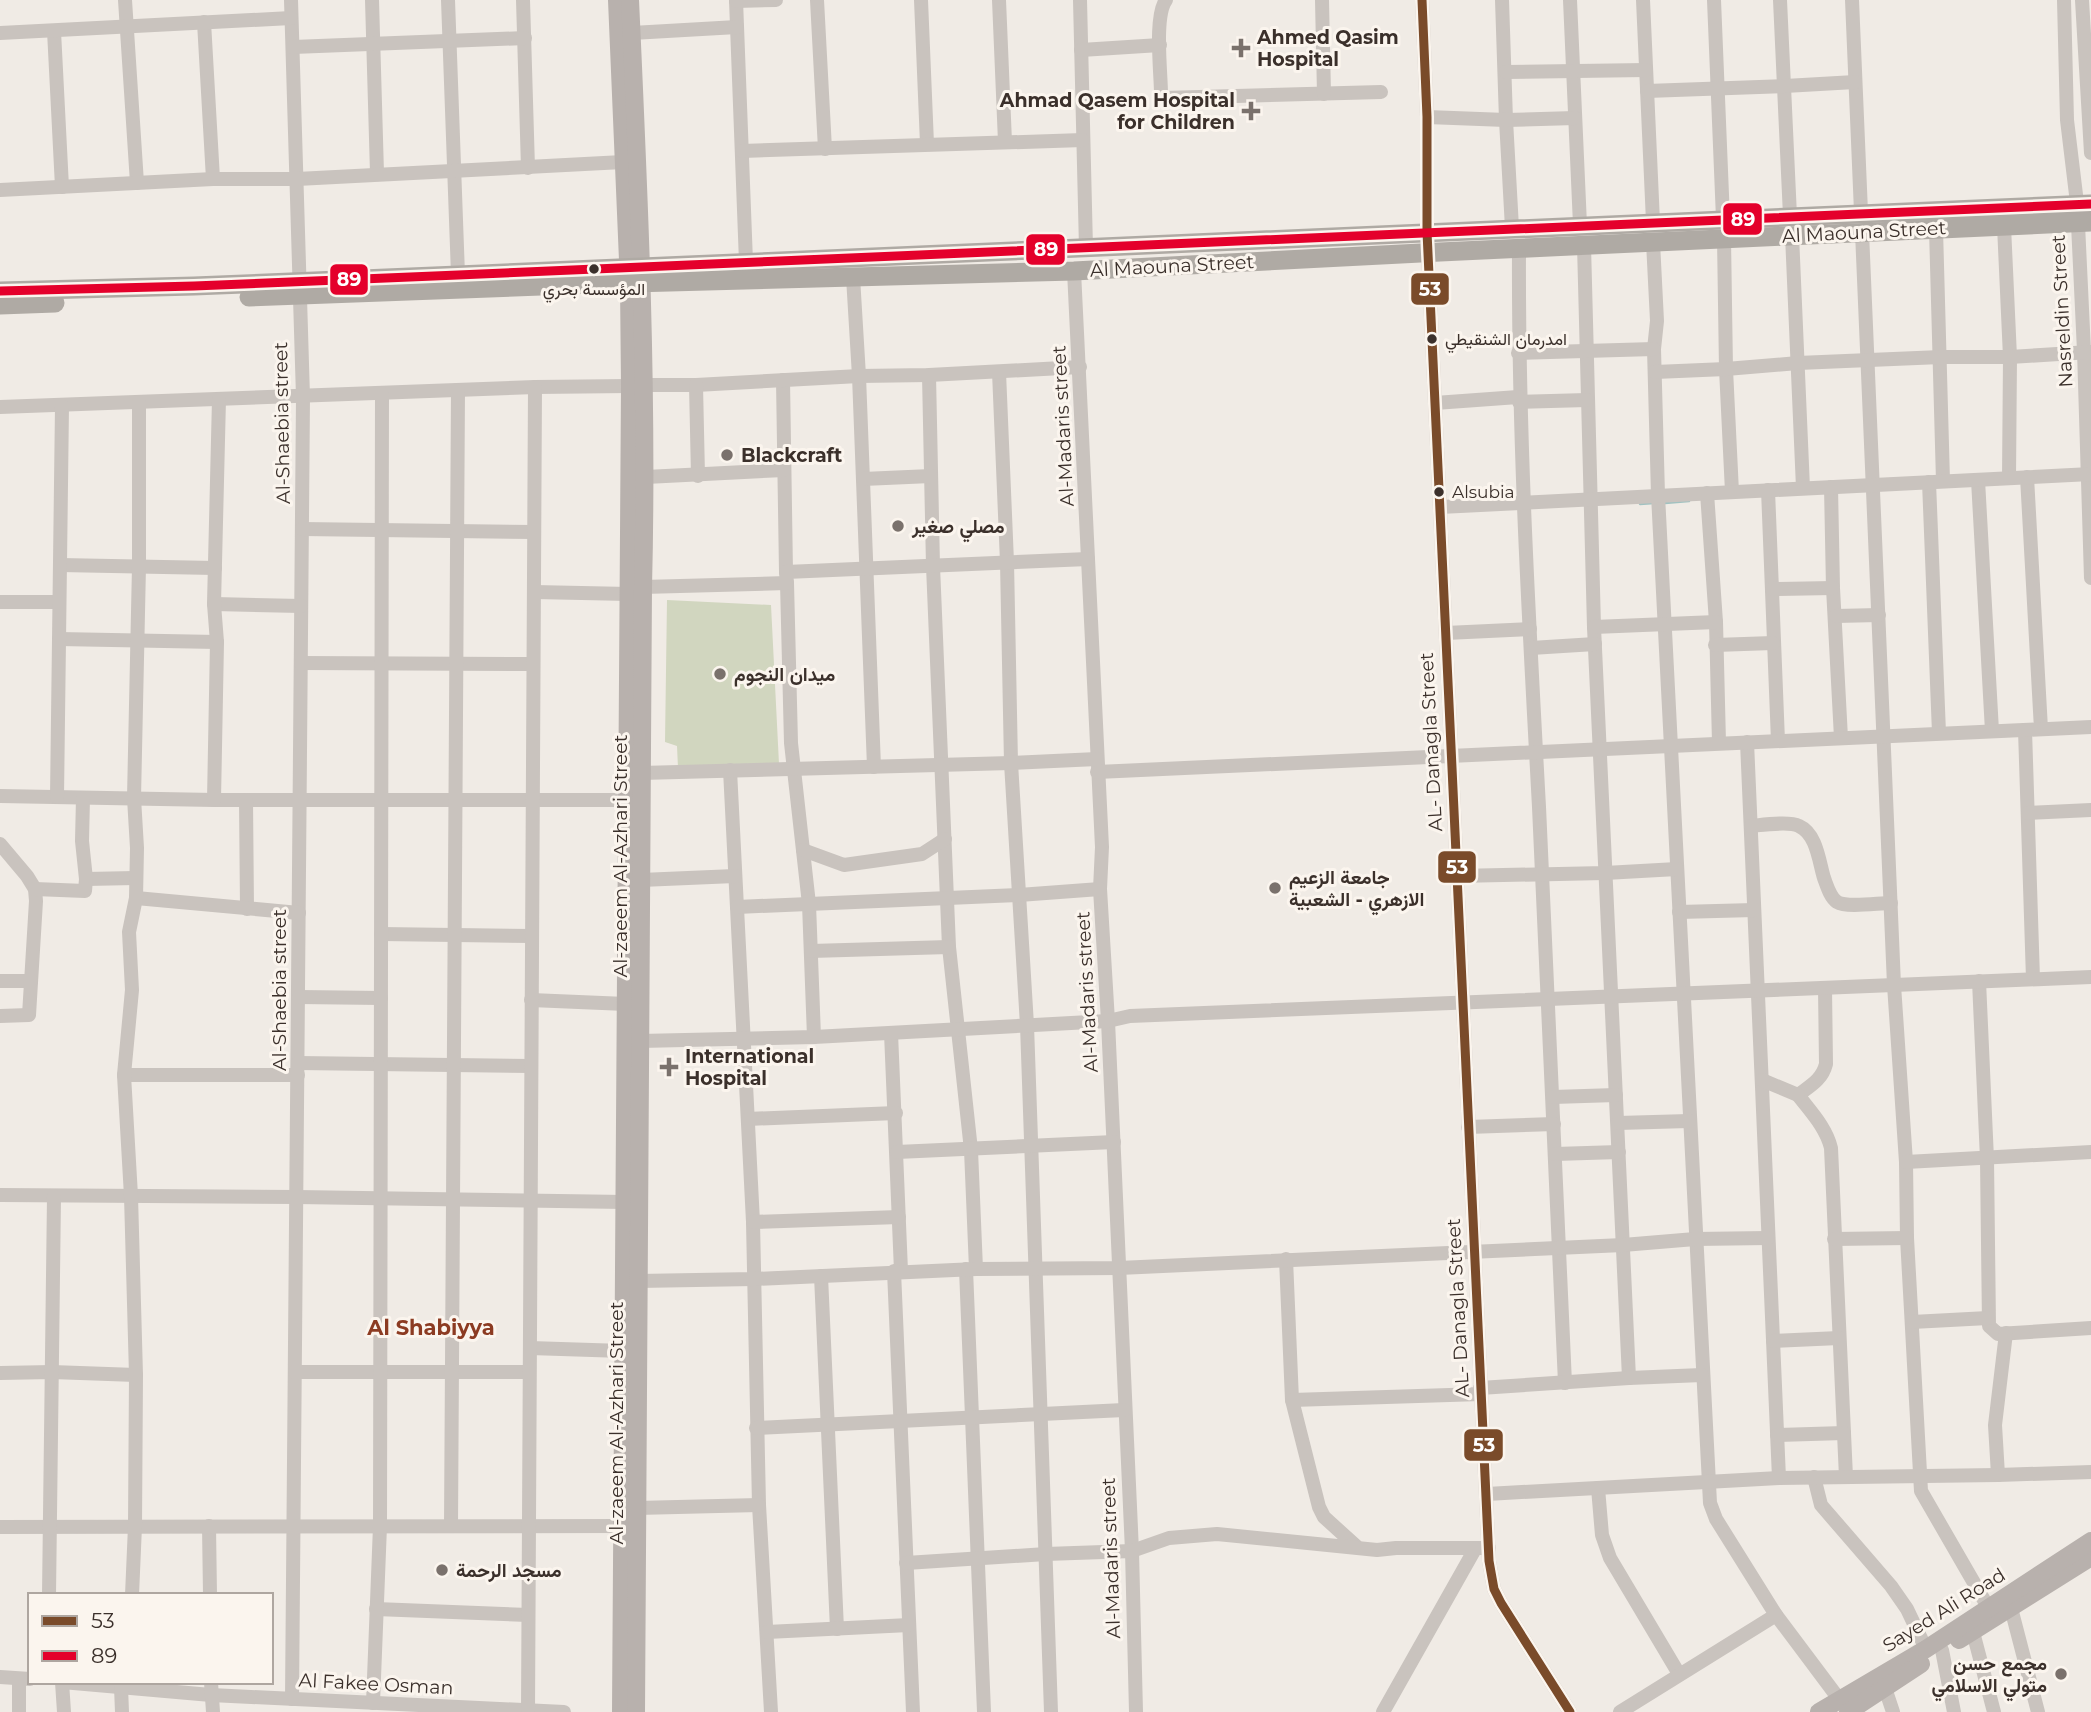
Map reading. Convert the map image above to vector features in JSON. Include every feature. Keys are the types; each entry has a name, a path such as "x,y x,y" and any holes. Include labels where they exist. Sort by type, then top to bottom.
{"highway":[{"path":"1862,222 2084,213"},
{"name":"Al Maouna Street","path":"0,305 299,288 635,275 853,277 1074,271 1724,239 1791,225 1862,222 1936,229 2004,226 2084,213"},
{"path":"0,291 194,286 299,288 458,275 635,275 746,262 1723,219 1791,225"}],"main road":[{"name":"Al-zaeem Al-Azhari Street","path":"617,0 623,162 635,275"},
{"name":"Al-zaeem Al-Azhari Street","path":"630,0 637,385 636,591 641,773 636,1712"},
{"name":"Al-zaeem Al-Azhari Street","path":"621,1712 628,800 636,591 646,477 637,385"},
{"name":"Sayed Ali Road","path":"1863,1694 1885,1688 1988,1607 2091,1541"},
{"name":"Sayed Ali Road","path":"1819,1712 1843,1706 1934,1650 1973,1632 2091,1557"}],"street":[{"path":"125,0 137,183"},
{"name":"Al-Shaebia street","path":"291,0 303,397 292,1699"},
{"path":"372,0 377,173"},
{"path":"448,0 458,275"},
{"path":"528,168 523,0 530,0"},
{"path":"746,262 736,1 776,0"},
{"path":"817,0 824,149"},
{"path":"922,0 927,144"},
{"path":"999,0 1005,142"},
{"path":"1080,0 1086,248"},
{"path":"1166,0 1160,11 1163,98 1381,92"},
{"path":"1322,0 1324,94"},
{"name":"AL- Danagla Street","path":"1422,0 1427,117 1427,232 1480,1391 1487,1494 1482,1548 1501,1603 1570,1712"},
{"path":"1502,0 1512,228"},
{"path":"1570,0 1580,225"},
{"path":"1643,0 1653,222"},
{"path":"1714,0 1723,219"},
{"path":"1780,0 1804,488"},
{"path":"1852,0 1894,985 1906,1162 1907,1238 1922,1491 1988,1607"},
{"name":"Nasreldin Street","path":"2064,0 2067,120 2084,213 2091,579"},
{"path":"2082,0 2091,153"},
{"path":"0,33 291,18"},
{"path":"204,22 213,179"},
{"path":"632,33 737,27"},
{"path":"54,31 62,187"},
{"path":"293,47 525,38"},
{"path":"1081,50 1160,45"},
{"path":"1506,72 1646,70"},
{"path":"1647,91 1855,82"},
{"path":"1427,117 1506,120 1575,118"},
{"path":"742,151 1083,140"},
{"path":"0,190 213,179 297,179 623,162"},
{"path":"2004,226 2010,357 2009,478"},
{"path":"1936,229 1941,357 1936,482 1939,733"},
{"path":"1724,239 1726,369 1732,492"},
{"path":"1653,242 1657,321 1654,349 1658,495 1710,1503 1716,1519 1776,1615 1843,1706"},
{"path":"1584,245 1594,627 1629,1378"},
{"path":"1519,248 1518,353 1523,503 1565,1383"},
{"name":"Al-Madaris street","path":"1074,271 1102,847 1100,889 1132,1551 1136,1712"},
{"path":"853,277 874,767"},
{"path":"1518,353 1654,349"},
{"path":"1655,372 1798,363 2087,352"},
{"path":"0,407 535,387 696,384 1080,367"},
{"path":"999,372 1007,562 1011,763 1027,1025 1051,1712"},
{"path":"929,375 933,566 949,947 971,1150 973,1417 984,1712"},
{"path":"783,380 791,743 809,904 814,1037"},
{"path":"696,384 698,476"},
{"path":"528,1710 535,387"},
{"path":"451,1526 458,390"},
{"path":"373,1703 380,1527 382,394"},
{"path":"1435,403 1518,397 1519,402"},
{"path":"214,800 217,642 214,604 219,399"},
{"path":"1519,402 1587,400"},
{"path":"132,1593 136,1375 131,1196 124,1075 132,990 129,932 136,898 134,798 139,402"},
{"path":"57,797 62,406"},
{"path":"646,477 784,470"},
{"path":"1440,507 2090,474"},
{"path":"863,479 931,477"},
{"path":"2027,477 2041,729"},
{"path":"1978,480 1992,731"},
{"path":"1831,487 1833,588 1842,738"},
{"path":"1768,490 1778,741"},
{"path":"1707,493 1716,622 1719,743"},
{"path":"302,529 534,532"},
{"path":"534,592 636,591 866,569 1088,559"},
{"path":"60,565 215,568"},
{"path":"1772,589 1833,588"},
{"path":"0,601 59,602"},
{"path":"214,604 301,607"},
{"path":"1836,616 1880,615"},
{"path":"1594,627 1716,622"},
{"path":"1446,633 1530,629"},
{"path":"59,639 217,642"},
{"path":"1715,645 1773,643"},
{"path":"1531,648 1595,644"},
{"path":"301,663 533,664"},
{"path":"641,773 1011,763 1288,765 1451,755 2091,727"},
{"path":"2025,730 2033,979"},
{"path":"1747,742 1779,1478"},
{"path":"730,770 753,1222 756,1428 771,1712"},
{"path":"0,796 214,800 628,800"},
{"path":"35,889 85,891 82,798"},
{"path":"246,800 247,909"},
{"path":"2028,813 2091,810"},
{"path":"1751,826 1792,824 1806,831 1814,843 1828,888 1835,901 1844,905 1891,903"},
{"path":"803,850 844,865 922,855 945,839"},
{"path":"0,845 35,889 29,1015 0,1016"},
{"path":"1457,877 1677,869"},
{"path":"641,880 735,876"},
{"path":"86,878 135,878"},
{"path":"737,907 1100,889"},
{"path":"136,898 299,913"},
{"path":"1679,912 1754,909"},
{"path":"381,934 532,936"},
{"path":"811,951 949,947"},
{"path":"640,1041 814,1037 1108,1021 1130,1016 2091,977"},
{"path":"0,981 31,981"},
{"path":"1979,981 1987,1159 1989,1326 1998,1334 2091,1328"},
{"path":"1798,1095 1819,1080 1826,1064 1825,988"},
{"path":"299,998 381,999"},
{"path":"531,1000 626,1004"},
{"path":"891,1033 899,1217 900,1419 913,1712"},
{"path":"124,1075 380,1064 531,1066"},
{"path":"1762,1080 1798,1095 1828,1138 1831,1148 1846,1477"},
{"path":"1553,1097 1616,1095"},
{"path":"748,1119 896,1112"},
{"path":"1618,1123 1689,1121"},
{"path":"1468,1127 1554,1124"},
{"path":"897,1153 1114,1142"},
{"path":"1555,1154 1619,1152"},
{"path":"1906,1162 2091,1152"},
{"path":"0,1195 625,1202"},
{"path":"49,1593 54,1196"},
{"path":"753,1222 899,1217"},
{"path":"638,1281 754,1279 971,1269 1119,1268 1769,1238"},
{"path":"1834,1240 1907,1238"},
{"path":"1286,1259 1292,1400 1319,1507 1324,1517 1356,1546"},
{"path":"821,1276 837,1629"},
{"path":"1912,1322 1988,1318"},
{"path":"1998,1475 1995,1425 2006,1333"},
{"path":"1773,1341 1839,1338"},
{"path":"530,1348 623,1351"},
{"path":"295,1372 529,1372"},
{"path":"0,1373 136,1375"},
{"path":"1292,1400 1480,1391 1629,1378 1702,1376"},
{"path":"756,1428 1124,1410"},
{"path":"1777,1435 1844,1433"},
{"path":"1487,1494 1779,1478 2091,1472"},
{"path":"1814,1478 1821,1505 1891,1586 1934,1650 1954,1712"},
{"path":"1598,1488 1602,1535 1610,1558 1679,1674"},
{"path":"637,1508 759,1505"},
{"path":"209,1526 210,1593"},
{"path":"0,1527 622,1526"},
{"path":"905,1563 1132,1551 1169,1538 1217,1534 1377,1550 1482,1548"},
{"path":"1383,1712 1482,1548"},
{"path":"2011,1608 2038,1712"},
{"path":"376,1609 528,1615"},
{"path":"1620,1712 1776,1615"},
{"path":"767,1632 908,1625"},
{"path":"1973,1632 1994,1712"},
{"path":"0,1677 24,1679 19,1712"},
{"path":"62,1684 64,1712"},
{"name":"Al Fakee Osman","path":"94,1684 211,1689 325,1706 373,1703 441,1709 564,1712"},
{"path":"122,1712 127,1686"},
{"path":"1885,1688 1893,1712"},
{"path":"211,1689 213,1712"}],"green space":[{"name":"ميدان النجوم","path":"667,600 771,605 779,764 678,768 677,746 665,742"}],"waterway":[{"path":"1665,503 1689,501"},
{"path":"1640,504 1654,503"}],"transit line":[{"name":"53","path":"1422,0 1427,117 1427,232 1489,1561 1494,1589 1501,1603 1570,1712"},
{"name":"89","path":"0,291 194,286 2091,204"}],"place":[{"name":"Ahmed Qasim Hospital","path":"1241,48"},
{"name":"Ahmad Qasem Hospital for Children","path":"1251,111"},
{"name":"المؤسسة بحري","path":"594,269"},
{"name":"امدرمان الشنقيطي","path":"1432,339"},
{"name":"Blackcraft","path":"727,455"},
{"name":"Alsubia","path":"1439,492"},
{"name":"مصلي صغير","path":"898,526"},
{"name":"ميدان النجوم","path":"720,674"},
{"name":"جامعة الزعيم الازهري - الشعبية","path":"1275,888"},
{"name":"International Hospital","path":"669,1067"},
{"name":"مسجد الرحمة","path":"442,1570"},
{"name":"مجمع حسن متولي الاسلامي","path":"2061,1674"}],"district":[{"name":"Al Shabiyya","path":"431,1327"}]}
